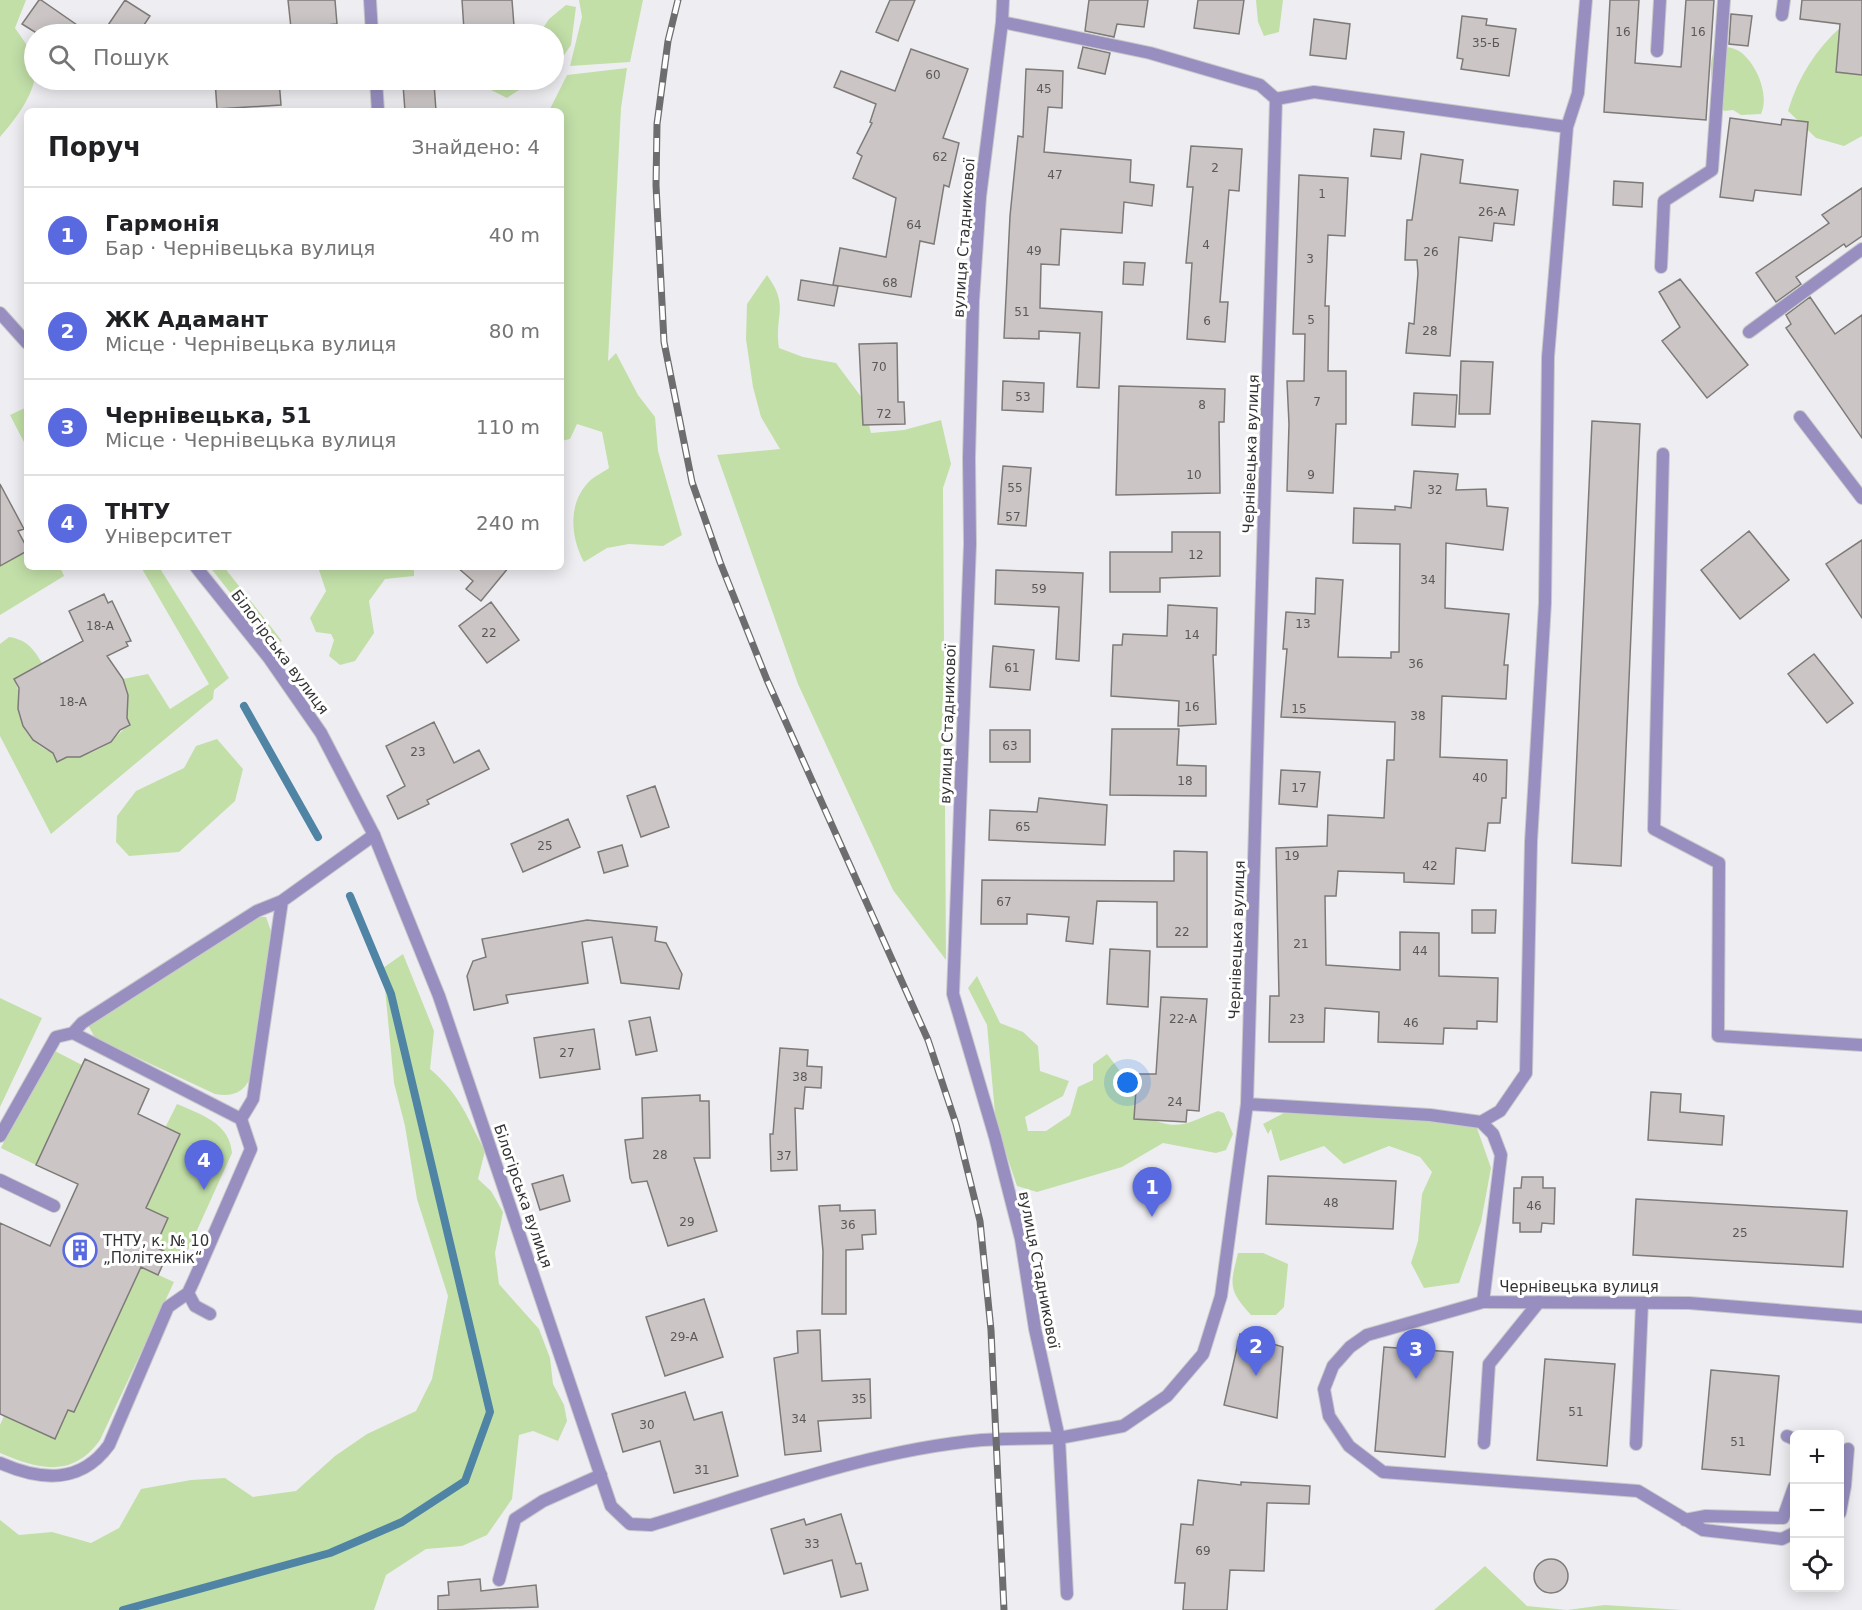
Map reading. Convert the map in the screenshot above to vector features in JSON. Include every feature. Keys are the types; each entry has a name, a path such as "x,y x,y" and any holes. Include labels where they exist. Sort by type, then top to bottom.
{"street":[{"path":"370,0 371,24"},
{"name":"вулиця Стадникової","path":"1003,0 980,197 973,301 969,458 970,544 952,994 995,1137 1021,1239 1035,1329 1059,1438 1067,1594"},
{"path":"1247,1104 1430,1115 1481,1122 1500,1111 1526,1073 1531,842 1545,603 1548,357 1567,127 1578,93 1586,0"},
{"path":"1657,51 1660,0"},
{"path":"1661,267 1664,201 1712,170 1724,0"},
{"path":"1782,15 1784,0"},
{"path":"1002,22 1150,53 1260,85 1276,99 1314,92 1567,127"},
{"path":"377,90 378,108"},
{"name":"Чернівецька вулиця","path":"982,1440 1059,1438 1123,1426 1167,1396 1203,1354 1221,1296 1247,1104 1276,99"},
{"path":"1749,333 1862,249"},
{"path":"0,313 24,341"},
{"path":"1800,417 1862,498"},
{"path":"1663,454 1654,829 1719,863 1718,1036 1862,1045"},
{"name":"Білогірська вулиця","path":"198,570 269,658 321,733 374,835 439,996 611,1506 630,1524 651,1526 859,1462 931,1445 982,1440"},
{"path":"0,1136 56,1037 73,1033 82,1023 257,911 282,901 374,835"},
{"path":"241,1119 253,1099 282,901"},
{"path":"0,1463 47,1476 77,1473 97,1461 109,1445 168,1307 188,1293 251,1149 241,1119 73,1033"},
{"name":"Чернівецька вулиця","path":"1481,1122 1493,1134 1502,1155 1482,1302 1689,1303 1862,1317"},
{"path":"0,1180 54,1206"},
{"path":"188,1293 195,1306 210,1314"},
{"path":"1482,1302 1367,1335 1350,1347 1333,1366 1324,1389 1329,1416 1348,1446 1383,1472 1638,1491 1703,1530 1782,1539 1790,1535"},
{"path":"1484,1443 1489,1364 1539,1302"},
{"path":"1636,1444 1641,1303"},
{"path":"1844,1490 1844,1449 1862,1450"},
{"path":"499,1580 515,1519 543,1500 601,1475"},
{"path":"1685,1520 1706,1516 1783,1518 1790,1498"}],"green space":[{"path":"0,0 26,0 15,28 24,40 24,90 31,90 14,120 0,137"},
{"path":"579,0 643,0 630,62 570,66 582,17"},
{"path":"1256,0 1283,0 1279,32 1264,36 1258,22"},
{"path":"566,5 576,7 571,45 564,55 564,24 546,24"},
{"path":"1842,26 1862,33 1862,136 1844,146 1816,138 1788,111 1809,64"},
{"path":"1716,45 1737,50 1751,63 1760,80 1764,98 1761,114 1741,115 1733,110 1724,111 1711,71"},
{"path":"627,68 621,108 608,361 616,353 638,395 655,417 658,451 682,535 663,546 629,544 607,548 584,562 574,533 576,503 588,482 609,468 602,432 577,424 570,439 564,440 564,108 550,108 560,90 564,90 567,75"},
{"path":"491,90 519,90 507,98"},
{"path":"767,275 780,303 779,348 803,357 836,363 862,398 871,433 904,430 941,420 951,464 943,488 946,960 893,890 798,684 717,455 780,449 761,417 753,387 746,339 747,304"},
{"path":"24,408 24,442 10,415"},
{"path":"24,553 24,570 61,570 64,576 0,615 0,566"},
{"path":"143,570 161,570 229,678 214,690 213,699 51,834 0,736 0,644 9,637 20,640 32,649 42,663 14,679 23,724 32,739 40,746 66,756 84,755 101,748 130,725 123,679 148,674 170,709 209,684"},
{"path":"212,570 226,570 282,641 272,646"},
{"path":"319,570 414,570 414,576 385,579 369,601 374,633 355,661 340,665 329,656 334,640 331,634 316,632 310,618 326,591"},
{"path":"217,739 243,769 235,801 179,852 129,856 116,842 117,816 136,791 184,768 196,746"},
{"path":"260,917 266,917 271,931 251,1076 241,1090 227,1095 215,1094 95,1038 87,1023"},
{"path":"403,954 434,1031 430,1069 456,1098 485,1151 478,1179 491,1191 503,1212 495,1253 499,1284 539,1329 550,1358 553,1384 564,1405 567,1421 558,1441 533,1431 519,1435 512,1499 487,1535 462,1546 426,1549 386,1575 374,1610 0,1610 0,1520 19,1535 52,1532 91,1543 119,1528 141,1489 191,1480 225,1478 253,1497 296,1491 335,1456 367,1434 416,1411 432,1379 448,1296 417,1199 405,1126 394,1083 383,968"},
{"path":"977,976 1000,1023 1023,1032 1038,1046 1040,1071 1069,1081 1063,1096 1025,1117 1028,1131 1046,1131 1070,1115 1078,1087 1093,1080 1093,1064 1107,1054 1142,1100 1146,1117 1175,1125 1218,1111 1224,1113 1233,1134 1226,1150 1216,1153 1163,1143 1122,1167 1037,1192 1017,1186 996,1124 987,1025 968,988"},
{"path":"0,998 42,1018 0,1107"},
{"path":"49,1048 82,1065 36,1165 1,1148"},
{"path":"177,1104 204,1116 220,1127 226,1134 232,1153 183,1261 143,1242 167,1218 146,1208 165,1128"},
{"path":"1284,1113 1414,1117 1477,1128 1491,1168 1481,1222 1459,1283 1424,1288 1411,1263 1418,1241 1422,1194 1432,1172 1420,1157 1389,1146 1344,1164 1324,1146 1280,1161 1271,1129 1268,1134 1263,1124"},
{"path":"1238,1253 1263,1253 1288,1264 1284,1307 1276,1315 1251,1315 1238,1299 1233,1287 1233,1273"},
{"path":"132,1263 174,1282 100,1440 78,1461 54,1467 28,1463 0,1453 0,1425 4,1416 55,1439 68,1410 74,1412 133,1285 124,1281"},
{"path":"1485,1566 1527,1606 1567,1610 1434,1610"},
{"path":"1605,1605 1682,1610 1567,1610"}],"building":[{"path":"41,0 76,24 24,25 22,24"},
{"path":"125,0 150,16 145,24 109,24"},
{"path":"288,0 335,0 337,24 291,24"},
{"path":"462,0 512,0 514,24 464,24"},
{"path":"890,0 915,0 898,41 876,32"},
{"path":"1089,0 1148,0 1144,27 1117,24 1114,37 1085,31"},
{"path":"1198,0 1244,0 1239,34 1194,28"},
{"path":"1610,0 1639,0 1635,63 1681,67 1686,0 1714,0 1706,120 1604,112"},
{"path":"1802,0 1862,0 1862,75 1836,72 1840,24 1800,19"},
{"path":"1731,14 1752,16 1748,46 1729,44"},
{"path":"1462,16 1487,19 1486,25 1516,29 1509,76 1461,69 1463,59 1457,58"},
{"path":"1314,19 1350,24 1346,59 1310,55"},
{"path":"1083,47 1110,53 1105,74 1078,68"},
{"path":"911,49 968,69 943,138 959,143 949,187 944,185 934,244 920,241 911,297 833,285 840,248 886,257 896,198 853,178 862,156 857,153 872,123 870,122 876,104 834,87 841,71 895,91"},
{"path":"1026,69 1063,71 1062,108 1048,107 1044,152 1131,160 1130,182 1154,185 1152,206 1124,202 1122,233 1061,229 1059,265 1041,264 1040,308 1102,312 1099,388 1077,387 1080,333 1039,331 1039,339 1004,338 1010,216 1018,136 1023,137"},
{"path":"216,90 280,90 281,105 217,108"},
{"path":"403,90 434,90 436,108 405,108"},
{"path":"1730,118 1781,125 1782,119 1808,122 1801,195 1755,190 1753,201 1720,197"},
{"path":"1374,129 1404,132 1401,159 1371,156"},
{"path":"1191,146 1242,149 1239,191 1229,190 1220,302 1228,302 1225,342 1187,339 1192,263 1186,263 1193,187 1187,187"},
{"path":"1421,154 1463,160 1460,183 1518,190 1514,225 1494,223 1492,241 1459,237 1450,356 1406,353 1409,323 1414,324 1418,273 1417,260 1405,260 1407,220 1412,220"},
{"path":"1299,175 1348,178 1345,236 1328,235 1325,306 1329,306 1328,371 1346,371 1346,424 1336,424 1333,493 1287,491 1289,424 1287,381 1304,381 1305,334 1293,334"},
{"path":"1614,181 1643,183 1642,207 1613,205"},
{"path":"1862,188 1862,236 1846,247 1844,244 1796,277 1801,284 1776,302 1756,273 1829,223 1822,215"},
{"path":"1124,262 1145,263 1143,285 1123,284"},
{"path":"1680,279 1748,365 1707,398 1662,341 1680,327 1659,292"},
{"path":"801,280 838,286 834,306 798,300"},
{"path":"1810,297 1835,334 1862,315 1862,438 1786,328 1791,324 1786,315"},
{"path":"897,343 898,402 904,402 905,424 863,425 859,344"},
{"path":"1461,361 1493,362 1490,414 1459,414"},
{"path":"1003,381 1044,383 1043,412 1002,410"},
{"path":"1119,386 1225,389 1224,422 1219,422 1220,493 1116,495"},
{"path":"1414,393 1457,395 1455,427 1412,425"},
{"path":"1592,421 1640,424 1621,866 1572,863"},
{"path":"1003,466 1031,468 1026,526 998,524"},
{"path":"1414,471 1458,474 1456,490 1486,489 1487,506 1508,508 1503,550 1446,543 1445,608 1509,614 1504,665 1508,665 1506,699 1442,696 1440,757 1507,760 1506,798 1502,798 1500,823 1488,823 1485,851 1456,848 1454,884 1404,882 1404,873 1338,871 1336,896 1325,896 1326,965 1400,970 1400,932 1439,933 1439,976 1498,978 1497,1022 1477,1021 1477,1029 1444,1028 1443,1044 1378,1042 1379,1012 1325,1008 1324,1042 1269,1042 1270,996 1279,996 1276,848 1327,846 1328,815 1384,818 1387,760 1394,760 1395,722 1281,717 1287,649 1283,649 1286,612 1315,614 1316,578 1343,580 1338,657 1391,658 1391,652 1399,652 1400,544 1353,543 1354,508 1395,510 1395,506 1411,508"},
{"path":"0,484 24,529 18,531 24,542 24,553 0,566"},
{"path":"1749,531 1789,580 1740,619 1701,570"},
{"path":"1172,532 1220,532 1220,576 1160,578 1160,592 1110,592 1110,552 1172,552"},
{"path":"1862,540 1862,618 1826,564"},
{"path":"460,570 507,570 481,601 466,589 473,581"},
{"path":"996,570 1083,573 1079,661 1056,659 1059,607 995,604"},
{"path":"104,594 108,603 112,601 131,641 126,642 128,646 107,656 123,679 128,695 127,718 130,725 120,730 111,742 80,757 67,757 57,762 53,753 33,740 23,726 18,709 19,688 14,679 83,641 69,611"},
{"path":"491,602 519,640 487,663 459,626"},
{"path":"1168,605 1217,608 1216,655 1213,655 1216,724 1178,726 1179,701 1111,696 1113,645 1122,645 1123,634 1167,636"},
{"path":"993,646 1034,650 1030,690 990,687"},
{"path":"1814,654 1853,703 1827,723 1788,674"},
{"path":"434,722 454,763 479,750 489,769 427,800 429,804 398,819 387,796 405,786 386,746"},
{"path":"1112,729 1179,729 1177,765 1206,766 1206,796 1110,795"},
{"path":"990,730 1030,730 1030,762 990,762"},
{"path":"1281,770 1320,772 1317,807 1279,804"},
{"path":"655,786 669,827 641,837 627,796"},
{"path":"1039,798 1107,805 1105,845 989,840 990,810 1037,812"},
{"path":"568,819 580,847 523,872 511,844"},
{"path":"622,845 628,866 604,873 598,852"},
{"path":"1174,851 1207,852 1207,947 1157,947 1157,902 1097,901 1093,944 1066,941 1069,917 1027,914 1027,924 981,924 982,880 1174,881"},
{"path":"1472,910 1496,910 1495,933 1472,933"},
{"path":"587,920 657,927 655,941 666,943 682,974 679,989 621,983 612,937 582,942 588,983 506,995 508,1003 474,1010 467,976 473,961 486,957 482,939"},
{"path":"1110,949 1150,951 1148,1007 1107,1004"},
{"path":"1161,997 1207,999 1199,1111 1187,1110 1186,1122 1134,1119 1137,1074 1156,1074"},
{"path":"650,1017 657,1051 636,1055 629,1021"},
{"path":"594,1029 600,1069 540,1078 534,1038"},
{"path":"780,1048 808,1050 807,1066 822,1067 821,1088 805,1087 803,1109 795,1108 797,1170 771,1171 770,1134 773,1134"},
{"name":"ТНТУ, к. № 10 „Політехнік“","path":"85,1059 149,1089 138,1114 180,1134 146,1208 168,1218 155,1247 168,1253 158,1275 141,1267 74,1412 68,1410 55,1439 0,1414 0,1223 50,1246 78,1184 36,1165"},
{"path":"1651,1092 1681,1094 1680,1112 1724,1116 1722,1145 1648,1140"},
{"path":"700,1095 700,1101 709,1101 710,1158 694,1158 717,1231 668,1246 647,1181 632,1183 625,1140 643,1138 642,1098"},
{"path":"563,1175 570,1201 540,1210 532,1184"},
{"path":"1268,1176 1396,1181 1393,1229 1266,1224"},
{"path":"1522,1177 1543,1177 1543,1188 1555,1188 1554,1224 1542,1223 1541,1232 1520,1232 1520,1223 1513,1223 1514,1188 1521,1188"},
{"path":"1636,1199 1847,1211 1843,1267 1633,1255"},
{"path":"840,1205 840,1211 875,1210 876,1234 862,1235 863,1249 846,1250 846,1314 822,1314 823,1251 819,1206"},
{"path":"704,1299 723,1357 665,1376 646,1317"},
{"path":"820,1330 822,1381 870,1379 871,1418 818,1421 821,1451 785,1455 774,1358 798,1353 797,1331"},
{"path":"1240,1334 1283,1347 1277,1418 1224,1405"},
{"path":"1384,1347 1453,1352 1445,1457 1375,1451"},
{"path":"1545,1359 1615,1364 1607,1466 1537,1460"},
{"path":"1711,1370 1779,1376 1770,1475 1702,1469"},
{"path":"685,1392 694,1420 722,1412 738,1476 674,1493 660,1441 623,1452 612,1414"},
{"path":"1198,1480 1241,1485 1241,1482 1310,1486 1309,1504 1267,1503 1264,1571 1230,1570 1227,1610 1183,1610 1185,1583 1175,1583 1181,1524 1193,1525"},
{"path":"841,1514 856,1564 861,1563 868,1590 841,1597 832,1560 784,1574 771,1529 804,1519 806,1525"},
{"path":"1551,1559 1563,1564 1568,1576 1563,1588 1551,1593 1539,1588 1534,1576 1539,1564"},
{"path":"480,1579 481,1591 536,1585 538,1607 438,1610 438,1596 449,1595 448,1582"}],"waterway":[{"path":"244,706 318,837"},
{"path":"123,1610 330,1553 402,1522 465,1481 490,1412 391,994 350,896"}],"railway":[{"path":"678,0 668,41 657,124 656,185 664,342 692,482 720,562 767,680 928,1040 956,1124 980,1221 991,1330 1004,1610"}],"place":[{"name":"ТНТУ","path":"204,1190"},
{"name":"Гармонія","path":"1152,1217"},
{"name":"ТНТУ, к. № 10 „Політехнік“","path":"80,1250"},
{"name":"ЖК Адамант","path":"1256,1376"},
{"name":"Чернівецька, 51","path":"1416,1379"}]}
